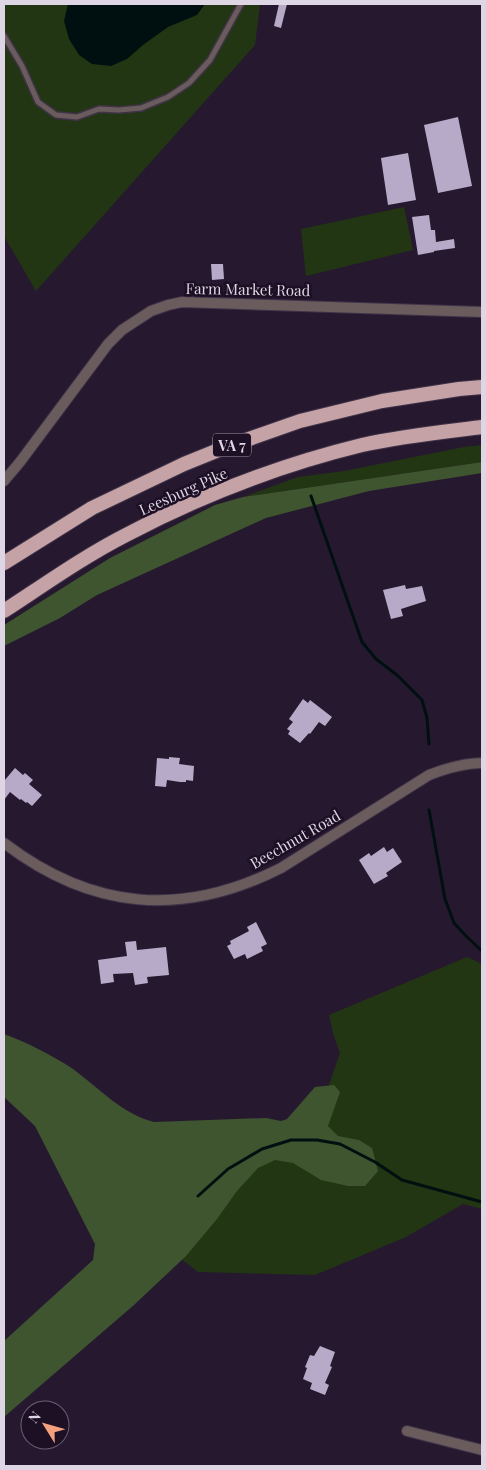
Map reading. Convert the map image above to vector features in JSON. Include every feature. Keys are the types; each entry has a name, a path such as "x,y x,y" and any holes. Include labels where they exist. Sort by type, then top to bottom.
{"highway":[{"name":"Leesburg Pike","path":"4,563 92,508 184,464 226,447 300,421 382,401 482,387"},
{"name":"Leesburg Pike","path":"4,611 79,562 125,535 197,500 288,466 363,445 436,432 482,427"}],"street":[{"name":"Farm Market Road","path":"4,481 108,344 122,330 151,311 182,302 482,312"},
{"name":"Beechnut Road","path":"4,842 46,872 93,891 143,899 190,898 239,887 281,868 429,775 463,764 482,763"},
{"path":"407,1431 482,1450"}],"lane":[{"path":"4,36 22,66 38,102 56,116 77,117 99,109 141,108 168,97 189,82 210,60 241,4"}],"green space":[{"path":"4,4 260,4 255,45 36,291 4,236"},
{"path":"404,207 413,250 306,276 301,229"},
{"path":"482,445 482,462 243,497 298,477 344,471"},
{"path":"482,462 482,473 369,491 266,518 97,595 60,618 4,646 4,625 110,558 215,505 243,497"},
{"path":"467,957 482,964 482,1209 463,1204 406,1237 315,1275 198,1272 175,1254 324,1099 340,1053 329,1015"},
{"path":"4,1034 31,1045 57,1059 73,1069 121,1107 154,1122 266,1118 281,1121 287,1119 315,1087 334,1085 340,1092 328,1126 338,1136 359,1140 372,1148 378,1171 365,1186 348,1186 321,1180 293,1163 275,1160 258,1168 237,1191 217,1219 186,1256 134,1305 24,1400 20,1400 20,1403 4,1417 4,1341 93,1260 95,1244 35,1126 4,1097"}],"shaded area":[{"path":"68,4 205,4 197,15 168,27 127,59 111,66 92,64 79,55 69,39 64,21"}],"building":[{"path":"279,4 287,4 281,28 274,26"},
{"path":"458,117 472,186 438,193 424,125"},
{"path":"408,153 416,200 388,205 381,158"},
{"path":"429,215 431,230 435,230 436,242 454,239 455,248 418,255 412,217"},
{"path":"211,264 223,264 224,279 212,280"},
{"path":"405,585 406,589 422,586 426,601 401,609 403,616 391,619 383,590"},
{"path":"303,699 308,703 310,700 332,717 325,726 319,722 300,743 288,734 290,731 287,729 293,722 289,719"},
{"path":"169,757 180,758 179,764 194,766 193,781 167,780 166,787 155,786 157,758 169,759"},
{"path":"15,768 33,780 29,784 42,795 32,806 10,792 4,800 4,781"},
{"path":"384,847 387,852 393,848 402,862 386,873 388,876 374,884 359,860 369,853 371,856"},
{"path":"256,922 267,944 261,947 263,951 247,959 245,954 234,959 227,946 231,944 230,941 249,931 247,927"},
{"path":"136,941 137,950 166,947 169,975 147,977 148,983 135,985 133,973 113,974 114,982 101,984 98,960 127,956 125,942"},
{"path":"320,1346 335,1352 330,1366 332,1367 325,1383 329,1385 325,1395 310,1389 312,1383 303,1379 310,1355 314,1356"}],"waterway":[{"path":"311,496 362,642 376,659 397,675 422,700 427,718 429,744"},
{"path":"429,810 445,899 454,923 482,951"},
{"path":"198,1196 228,1169 262,1149 291,1140 317,1140 340,1144 375,1162 402,1180 482,1202"}]}
